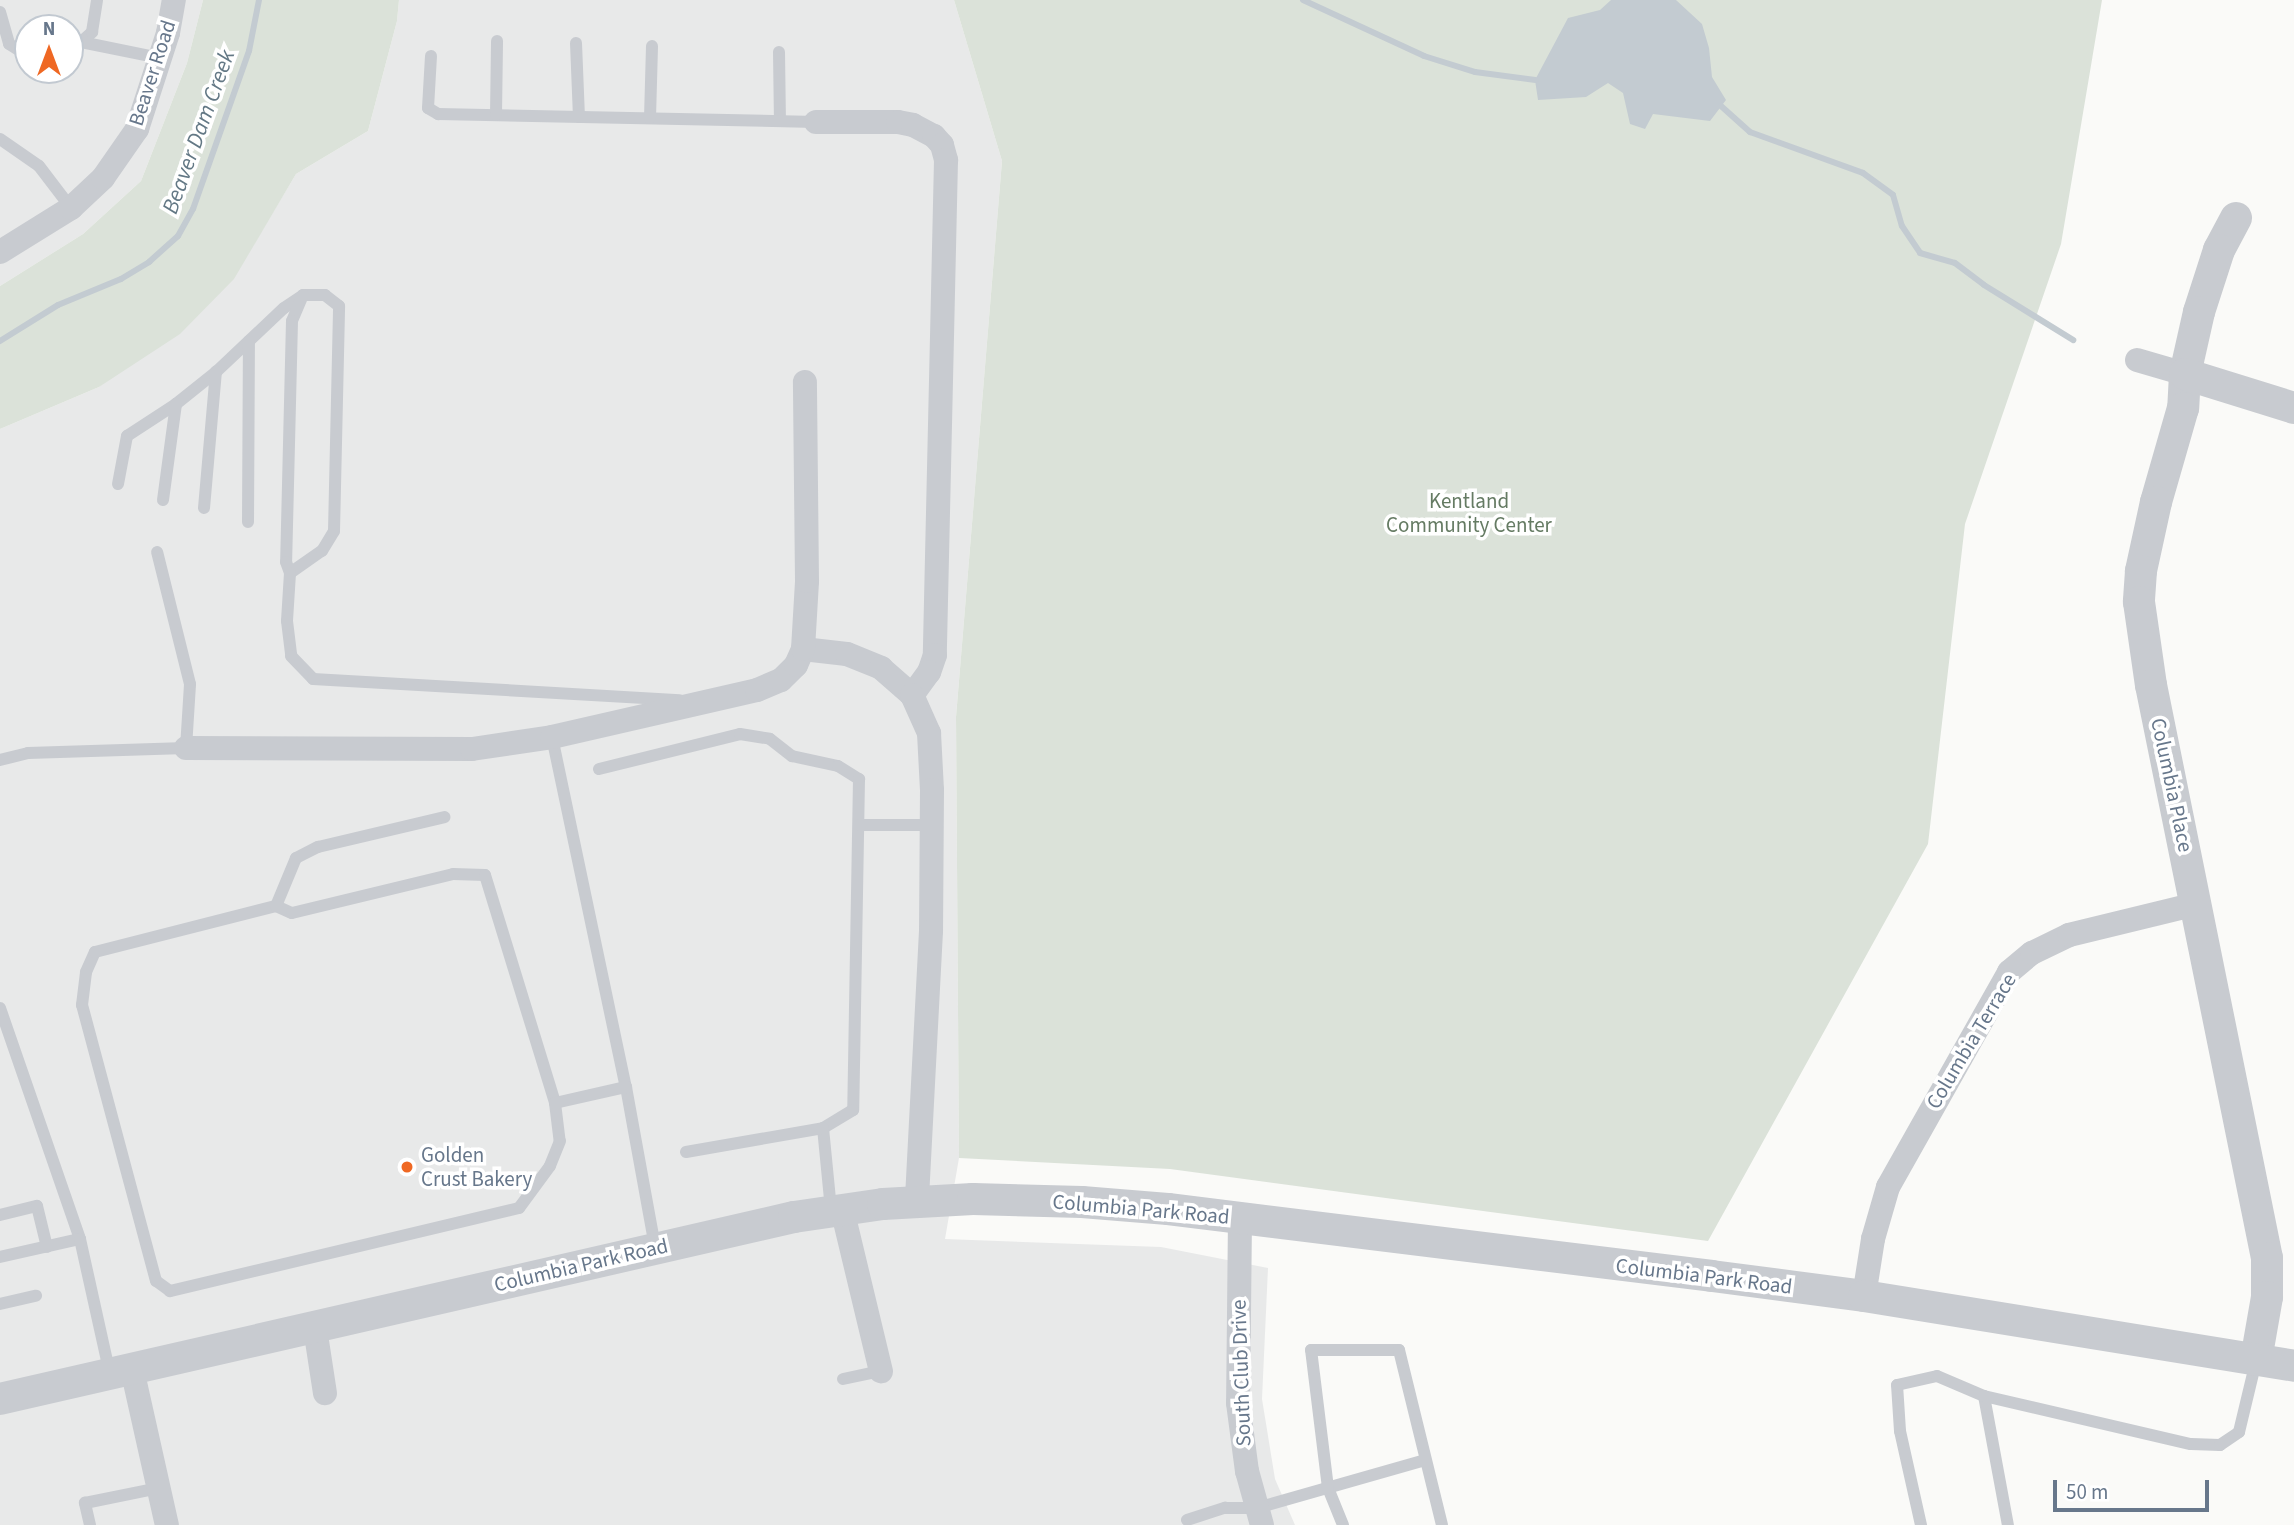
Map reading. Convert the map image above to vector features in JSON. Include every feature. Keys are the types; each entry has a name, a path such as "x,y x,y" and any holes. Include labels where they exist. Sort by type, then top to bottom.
{"street":[{"name":"Beaver Road","path":"0,252 71,208 103,178 137,129 160,58 174,0"},
{"path":"816,121 898,121 913,125 934,136 942,145 946,160 935,655 929,672 912,695"},
{"name":"Columbia Place","path":"2236,218 2219,250 2199,312 2185,374 2183,408 2156,502 2141,571 2139,602 2149,673 2267,1258 2267,1297 2256,1360"},
{"path":"2137,360 2294,408"},
{"path":"186,748 472,749 552,737 757,690 781,680 796,666 803,649 807,580 805,382"},
{"path":"803,649 847,654 881,668 912,695 929,733 931,930 917,1202"},
{"name":"Columbia Terrace","path":"1864,1296 1873,1239 1888,1187 2009,972 2032,953 2069,935 2196,904"},
{"name":"Columbia Park Road","path":"0,1399 655,1247 836,1210 917,1202 1068,1201 1240,1218 1864,1296 2294,1366"},
{"path":"836,1210 881,1371"},
{"name":"South Club Drive","path":"1240,1218 1238,1403 1242,1445 1259,1517"},
{"path":"315,1328 326,1393"},
{"path":"121,1372 159,1488 167,1525"}],"lane":[{"path":"84,39 92,32 97,0"},
{"path":"0,12 9,44 14,47"},
{"path":"496,115 497,41"},
{"path":"84,43 160,58"},
{"path":"576,43 579,117"},
{"path":"650,118 652,46"},
{"path":"779,52 780,121"},
{"path":"431,56 428,108 438,114 816,121"},
{"path":"0,139 39,166 71,208"},
{"path":"303,295 292,321 286,562 290,573 287,621 291,656 313,679 707,702"},
{"path":"118,484 127,436 176,404 216,372 284,307 303,295 325,295 339,306 334,531 322,551 290,573"},
{"path":"247,522 249,341"},
{"path":"204,508 216,372"},
{"path":"163,500 176,404"},
{"path":"0,760 28,753 186,748 190,684 158,552"},
{"path":"599,769 740,734 770,739 792,755 838,766 859,779 853,1110 823,1128 687,1152"},
{"path":"552,737 626,1087 655,1247"},
{"path":"276,906 296,858 318,847 445,817"},
{"path":"859,825 932,825"},
{"path":"453,874 485,875 555,1103 560,1141 550,1166 519,1208 170,1291 156,1280 82,1005 86,972 95,952 276,906 292,913 453,874"},
{"path":"0,1008 80,1239 121,1372"},
{"path":"555,1103 626,1087"},
{"path":"823,1128 836,1210"},
{"path":"0,1215 37,1206 47,1247"},
{"path":"0,1257 80,1239"},
{"path":"0,1304 36,1296"},
{"path":"1343,1525 1328,1488 1311,1350 1399,1350 1441,1525"},
{"path":"1921,1525 1900,1431 1897,1385 1937,1376 1984,1396 2191,1444 2220,1446 2239,1432 2256,1360"},
{"path":"844,1379 881,1371"},
{"path":"1984,1396 2008,1525"},
{"path":"1187,1520 1225,1508 1259,1517 1328,1488 1425,1460"},
{"path":"90,1525 85,1503 159,1488"}],"shaded area":[{"path":"0,0 203,0 187,63 141,181 83,234 0,286"},
{"path":"399,0 954,0 1002,161 956,717 959,1158 945,1239 1161,1247 1268,1268 1262,1399 1275,1479 1295,1525 0,1525 0,429 99,387 233,279 296,174 368,131 397,21"},
{"path":"1611,0 1676,0 1702,24 1709,48 1712,77 1726,100 1710,121 1653,114 1645,129 1630,124 1623,93 1608,83 1586,97 1538,100 1535,80 1568,18 1600,10"}],"green space":[{"path":"203,0 399,0 397,21 368,131 296,174 234,279 180,334 99,387 0,429 0,286 83,234 141,181 187,63"},
{"name":"Kentland Community Center","path":"954,0 2102,0 2061,244 1965,524 1928,844 1708,1241 1170,1169 959,1158 956,717 1002,161"}],"waterway":[{"name":"Beaver Dam Creek","path":"0,341 58,305 121,279 149,262 178,236 193,209 249,51 259,0"},
{"path":"1303,0 1424,56 1475,72 1535,80"},
{"path":"1721,106 1750,132 1863,173 1893,195 1902,226 1920,253 1955,263 1984,285 2073,340"}],"place":[{"name":"Golden Crust Bakery","path":"407,1167"}]}
